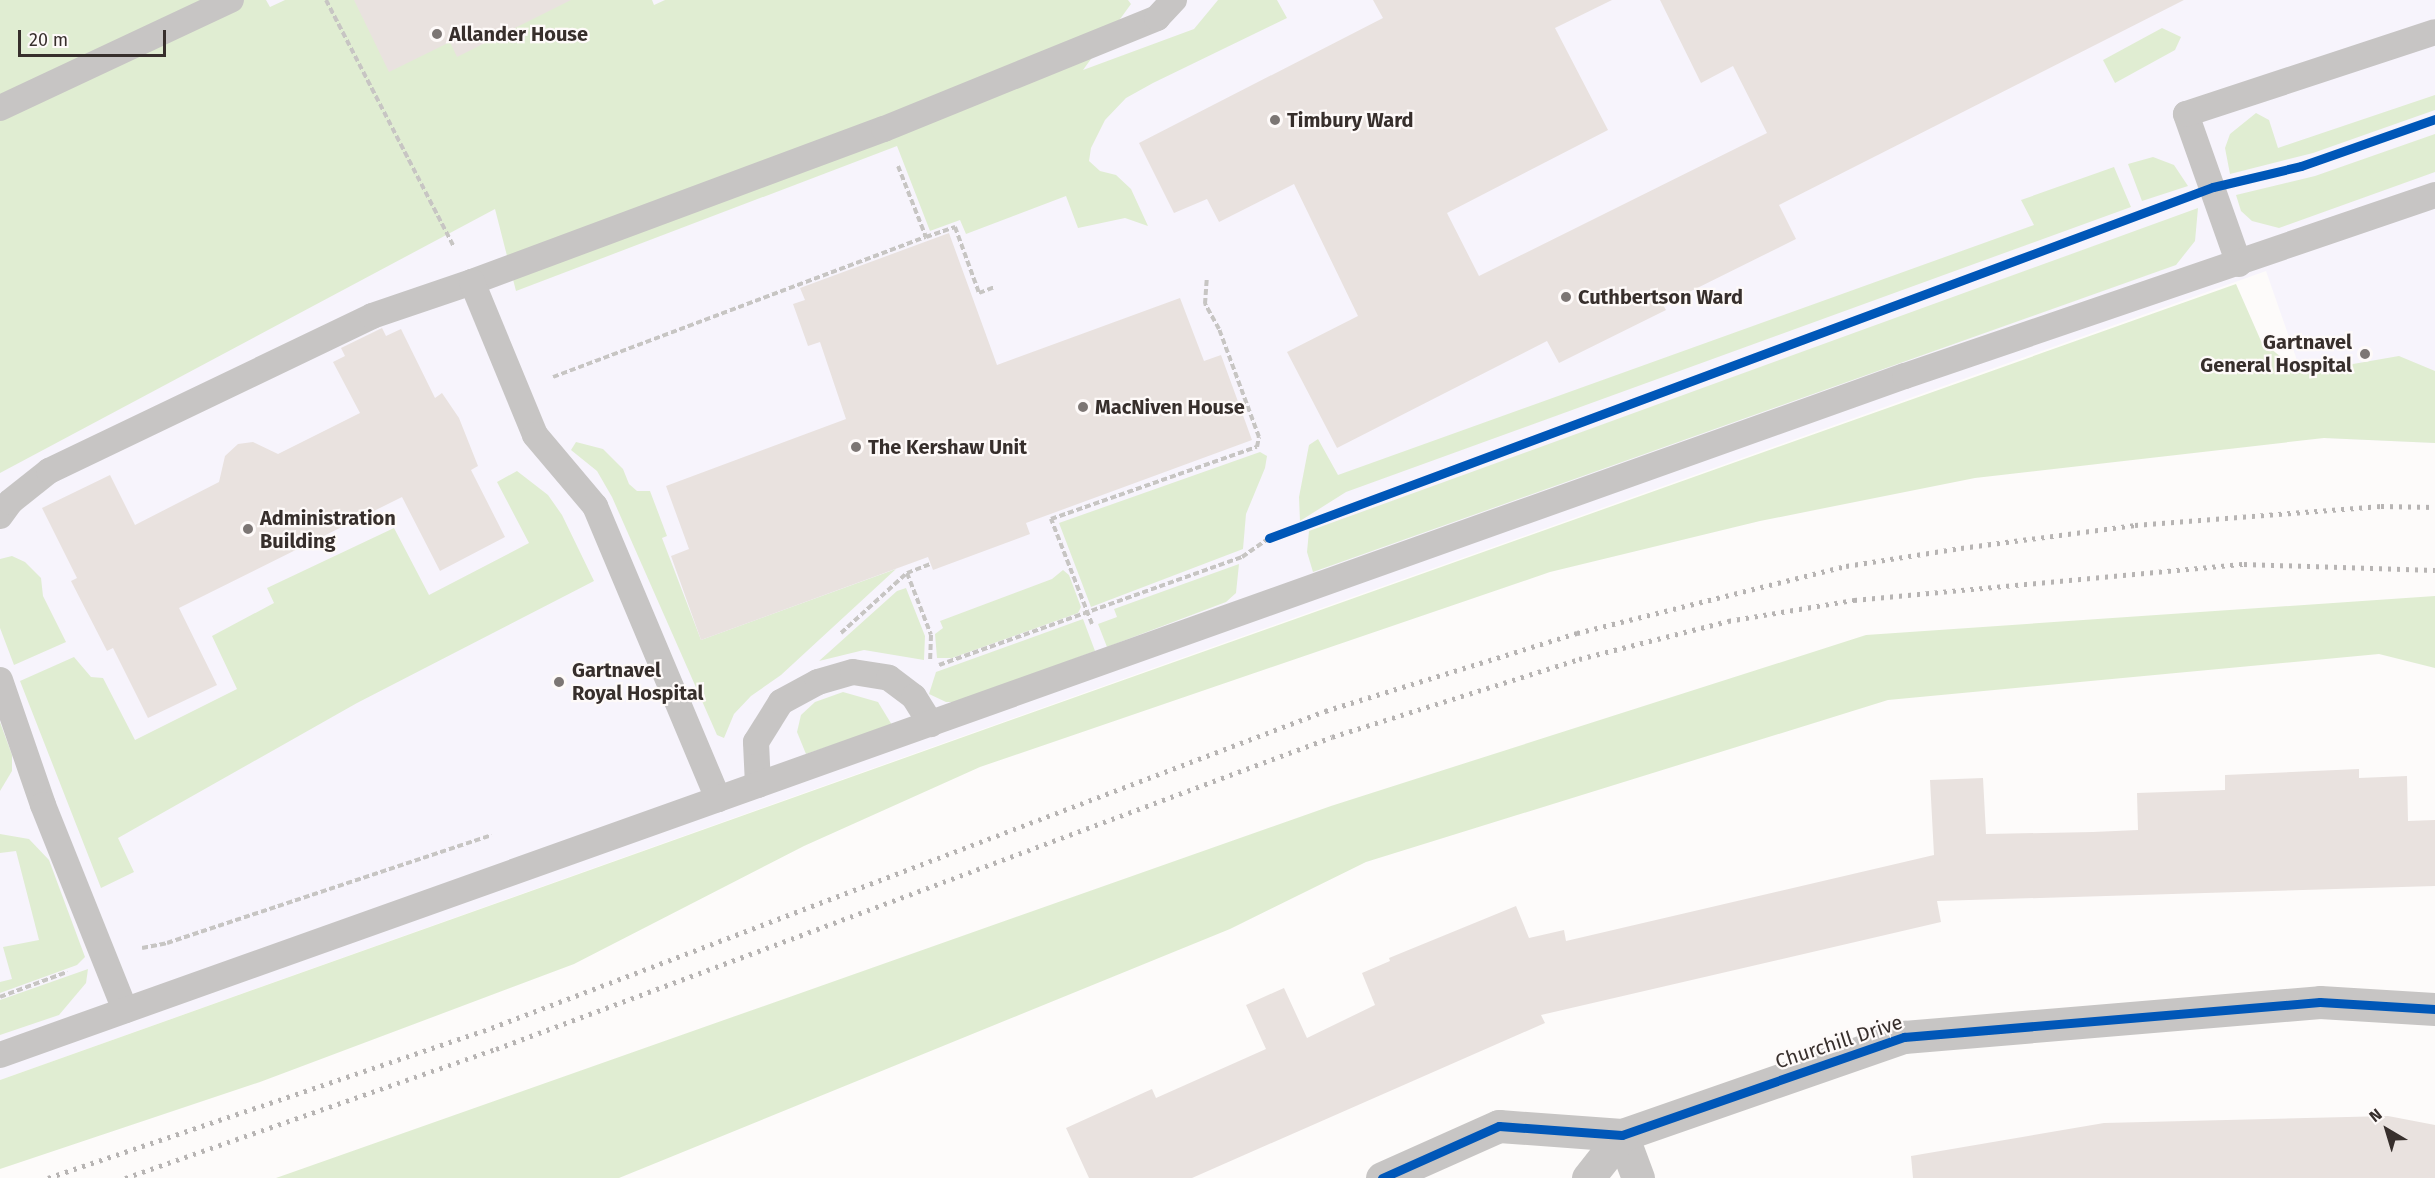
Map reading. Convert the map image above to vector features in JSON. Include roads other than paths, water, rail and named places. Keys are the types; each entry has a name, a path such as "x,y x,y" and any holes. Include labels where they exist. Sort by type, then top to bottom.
{"street":[{"name":"Churchill Drive","path":"1382,1178 1499,1126 1622,1136 1904,1037 2320,1002 2435,1010"},
{"path":"1588,1178 1622,1136"},
{"path":"1622,1136 1638,1178"}],"lane":[{"path":"0,108 231,0"},
{"path":"0,516 10,502 49,471 372,316 472,282 884,129 1157,18 1174,0"},
{"path":"2239,264 2186,114 2435,32"},
{"path":"0,1054 1905,376 2239,264 2435,195"},
{"path":"472,282 514,392 542,444 595,506 718,799"},
{"path":"758,785 756,742 781,702 818,681 853,672 889,678 914,697 931,724"},
{"path":"0,680 43,805 126,1010"}],"railway":[{"path":"48,1178 483,1031 1325,711 1577,633 1846,566 1961,548 2135,525 2381,506 2435,507"},
{"path":"125,1178 496,1049 1332,737 1579,659 1728,621 1854,600 2244,564 2435,570"}],"place":[{"name":"Allander House","path":"437,34"},
{"name":"Timbury Ward","path":"1275,120"},
{"name":"Cuthbertson Ward","path":"1566,297"},
{"name":"Gartnavel General Hospital","path":"2365,354"},
{"name":"MacNiven House","path":"1083,407"},
{"name":"The Kershaw Unit","path":"856,447"},
{"name":"Administration Building","path":"248,529"},
{"name":"Gartnavel Royal Hospital","path":"559,682"}]}
